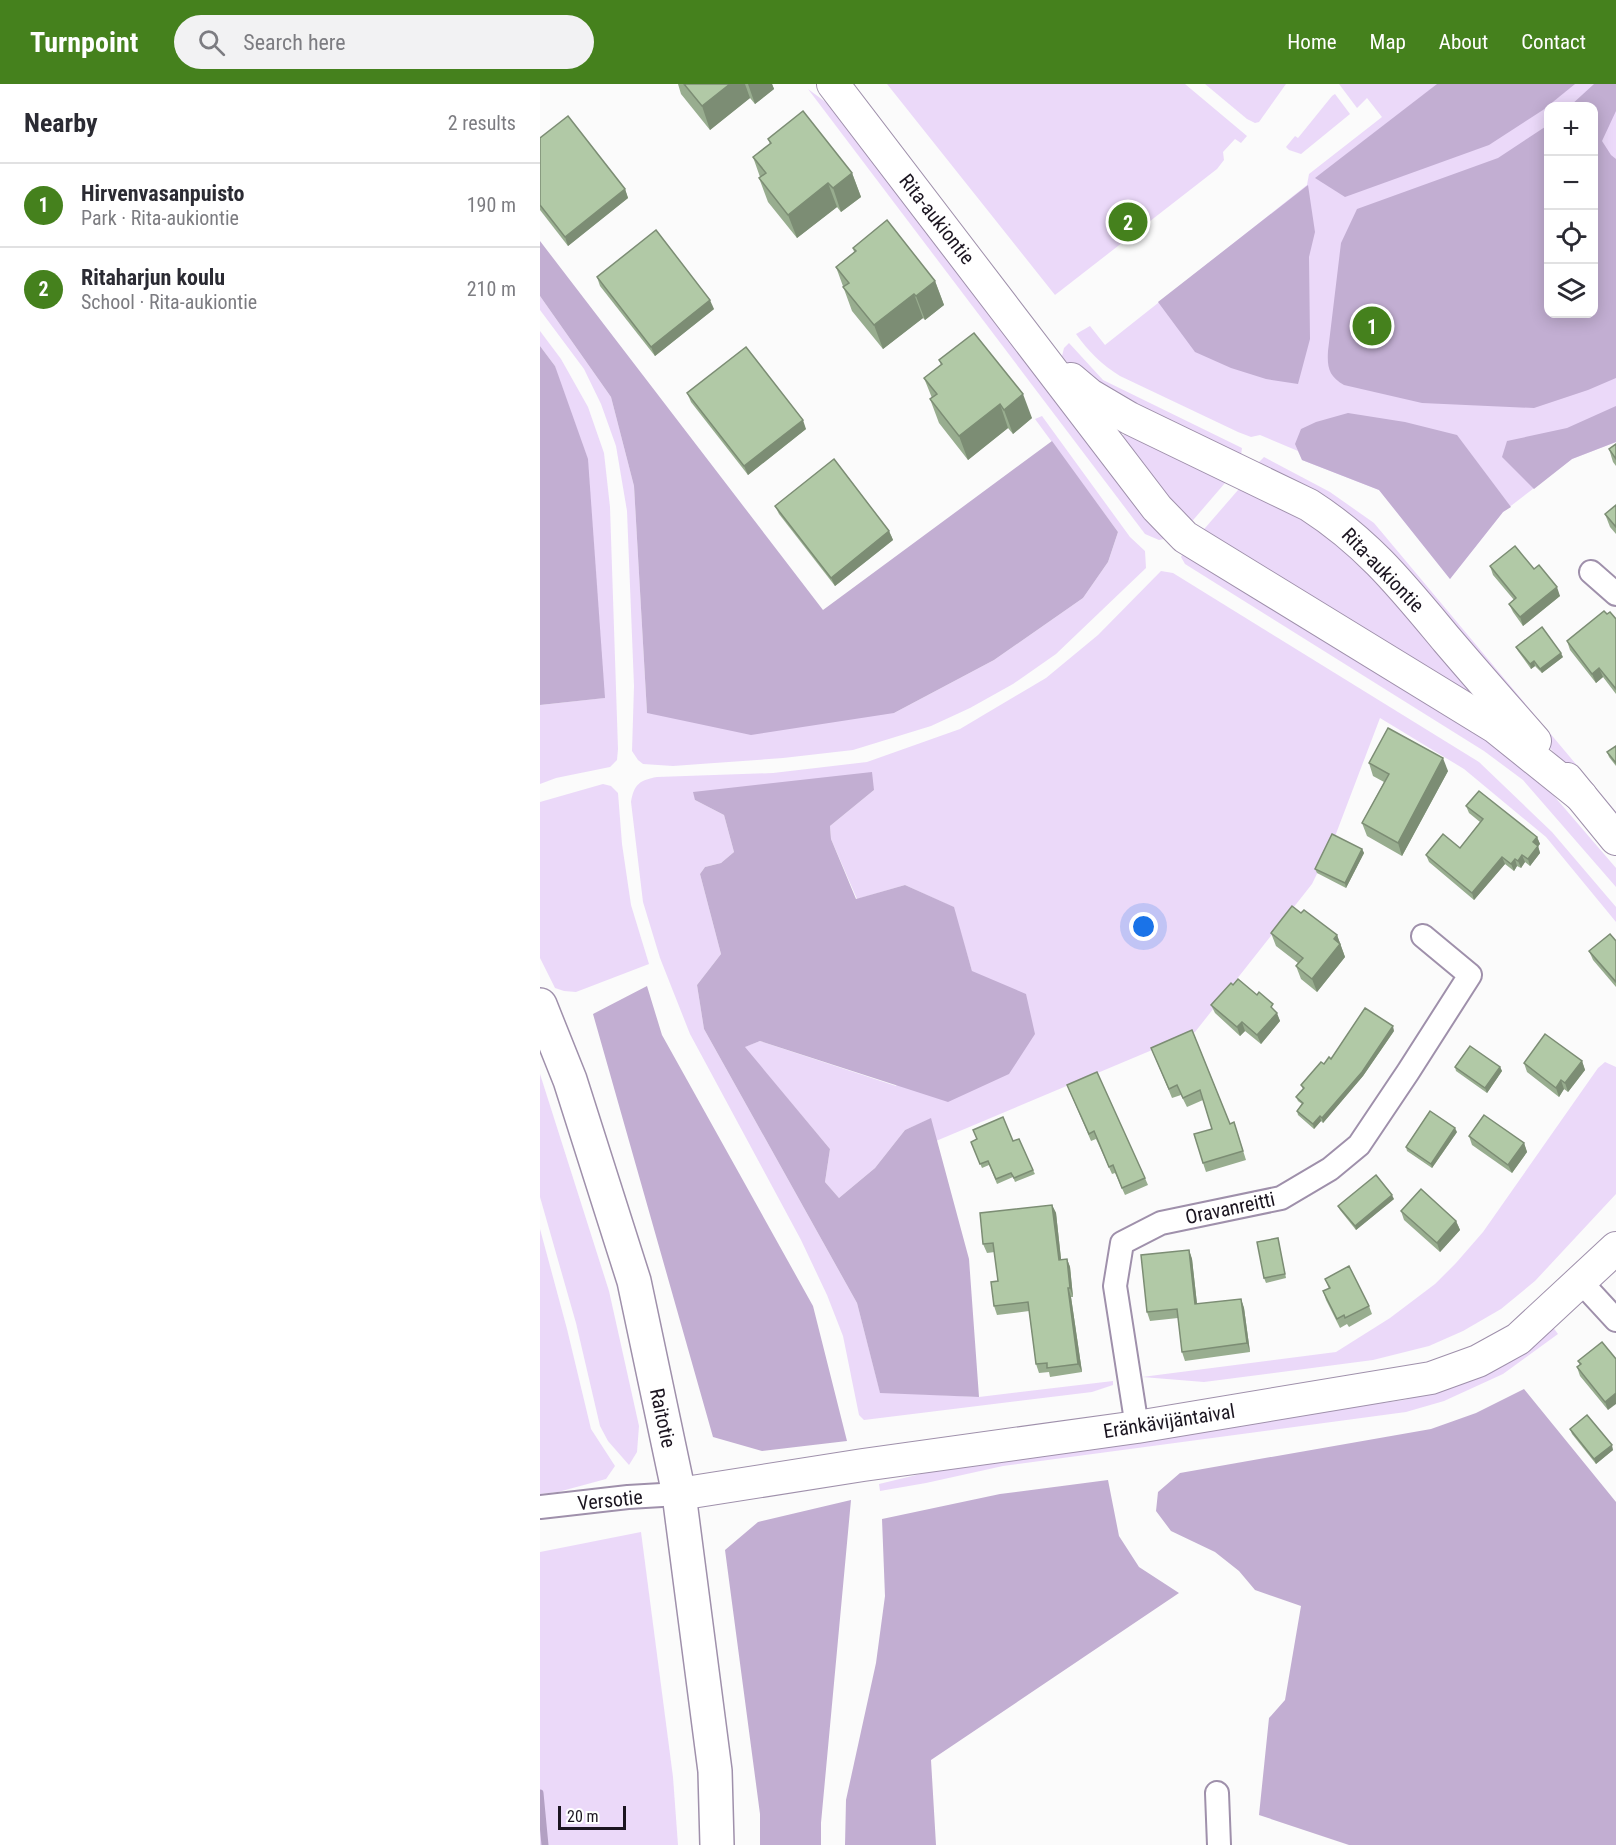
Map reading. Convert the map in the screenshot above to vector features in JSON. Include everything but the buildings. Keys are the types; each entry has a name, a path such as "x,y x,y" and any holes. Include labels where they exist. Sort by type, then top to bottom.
{"main road":[{"name":"Raitotie","path":"540,1005 570,1080 634,1281 679,1494 715,1772 717,1845"}],"street":[{"name":"Rita-aukiontie","path":"833,84 1157,508 1185,537 1495,727 1581,796"},
{"name":"Rita-aukiontie","path":"1041,354 1090,395 1129,418 1309,505 1357,539 1393,574 1616,839"},
{"path":"1591,572 1616,594"},
{"name":"Oravanreitti","path":"1137,1427 1115,1286 1122,1243 1161,1223 1281,1198 1330,1169 1359,1145 1470,975 1423,936"},
{"name":"Eränkävijäntaival","path":"679,1494 1137,1427 1431,1378 1478,1361 1518,1338 1616,1248"},
{"path":"1581,1282 1616,1320"},
{"name":"Versotie","path":"540,1508 628,1497 679,1494"},
{"path":"1217,1793 1219,1845"}],"shaded area":[{"path":"887,84 1185,84 1247,136 1241,143 1235,139 1223,152 1224,160 1217,169 1055,295"},
{"path":"1205,84 1286,84 1259,122 1255,123"},
{"path":"1339,84 1616,84 1616,442 1572,459 1503,512 1450,579 1379,490 1302,460 1298,451 1260,435 1251,437 1238,432 1120,376 1096,357 1076,334 1090,326 1105,345 1307,185 1309,174 1382,117 1367,98 1357,108"},
{"path":"1437,84 1575,84 1553,102 1544,102 1543,110 1489,145 1345,197 1315,178"},
{"path":"1594,84 1616,84 1616,111 1602,141 1616,159 1616,378 1534,408 1422,403 1344,385 1335,378 1329,367 1328,351 1341,243 1357,209 1498,158 1544,128 1544,318 1598,318 1598,102 1574,102"},
{"path":"808,89 847,118 1174,537 1159,540 1145,534"},
{"path":"1335,94 1350,114 1301,154 1289,150 1286,147 1295,136 1298,138"},
{"path":"1308,185 1315,232 1309,257 1310,339 1298,384 1266,379 1231,368 1195,352 1158,302"},
{"path":"540,241 823,610 1052,441 1118,532 1108,562 1083,598 994,660 894,713 751,735 647,713 634,486 611,397 540,296"},
{"path":"540,296 611,397 634,486 647,713 894,713 994,660 1083,598 1108,562 1118,532 1035,419 1042,416 1130,537 1145,551 1146,568 1056,654 1013,684 931,726 853,750 673,766 643,764 632,751 634,686 627,511 616,446 601,404 584,369 540,310"},
{"path":"540,331 561,359 588,407 604,453 610,507 618,749 617,760 610,767 556,778 540,784 540,705 604,698 555,366 540,346"},
{"path":"1069,343 1103,380 1242,448 1240,462 1086,384 1062,356 1064,348"},
{"path":"540,346 555,366 588,459 605,698 540,705"},
{"path":"1616,406 1616,442 1572,459 1534,489 1502,457 1507,441 1567,428"},
{"path":"1348,413 1405,422 1457,435 1511,507 1503,512 1450,579 1379,490 1302,460 1295,444 1301,429"},
{"path":"1128,429 1231,476 1188,526 1118,442"},
{"path":"1264,457 1330,492 1374,523 1616,812 1616,827 1397,564 1254,467"},
{"path":"1245,482 1345,541 1482,695 1474,706 1199,535"},
{"path":"1186,548 1514,758 1542,782 1616,868 1616,887 1523,780 1484,751 1185,564 1181,557"},
{"path":"1161,571 1173,573 1479,762 1552,832 1616,907 1616,922 1546,837 1464,769 1380,718 1334,839 1312,884 1195,1032 936,1141 930,1119 905,1130 875,1168 839,1198 825,1182 830,1149 744,1047 760,1041 896,1086 972,971 953,907 905,885 857,899 831,839 830,826 874,790 695,800 724,815 734,852 721,863 705,867 700,874 721,954 697,985 704,1029 857,1303 880,1392 979,1397 1113,1381 1113,1385 1092,1392 864,1420 859,1415 843,1336 827,1295 801,1240 690,1034 660,958 643,902 631,802 634,791 642,781 657,777 773,773 867,762 960,729 1046,678 1098,635"},
{"path":"872,772 874,790 830,826 831,839 856,899 905,885 954,907 972,971 1026,994 1035,1034 1009,1074 948,1102 760,1041 745,1047 830,1149 825,1182 839,1198 875,1168 905,1130 931,1118 969,1259 979,1397 880,1393 857,1303 704,1029 697,985 721,954 700,874 705,867 721,863 734,852 724,815 695,800 693,792"},
{"path":"603,784 611,786 618,793 622,844 631,905 649,964 576,992 564,991 555,988 540,958 540,802"},
{"path":"647,986 662,1035 813,1306 847,1441 762,1451 713,1437 593,1014"},
{"path":"1605,1062 1616,1067 1616,1194 1535,1281 1501,1309 1463,1331 1429,1346 1373,1360 1204,1382 1142,1377 1336,1352 1390,1318 1435,1284 1483,1232 1598,1068"},
{"path":"540,1074 609,1291 639,1426 637,1452 629,1465 608,1441 600,1426 576,1323 540,1197"},
{"path":"540,1229 591,1429 615,1466 606,1479 558,1492 540,1494"},
{"path":"1552,1326 1558,1334 1503,1374 1444,1401 1406,1412 1003,1466 880,1491 879,1484 1000,1455 1404,1400 1438,1391"},
{"path":"1524,1389 1616,1502 1616,1845 1349,1845 1259,1815 1269,1718 1285,1700 1301,1606 1255,1590 1239,1571 1215,1552 1171,1531 1156,1511 1158,1492 1180,1473 1431,1429 1476,1413"},
{"path":"1108,1480 1119,1536 1139,1567 1179,1593 931,1760 936,1845 845,1845 846,1800 876,1663 885,1596 882,1519 1000,1494"},
{"path":"851,1500 821,1823 821,1845 760,1845 760,1814 725,1550 758,1522"},
{"path":"641,1532 673,1777 678,1845 540,1845 540,1552"}],"waterway":[{"path":"540,1793 545,1845"}],"place":[{"name":"Ritaharjun koulu","path":"1128,222"},
{"name":"Hirvenvasanpuisto","path":"1372,326"}]}
